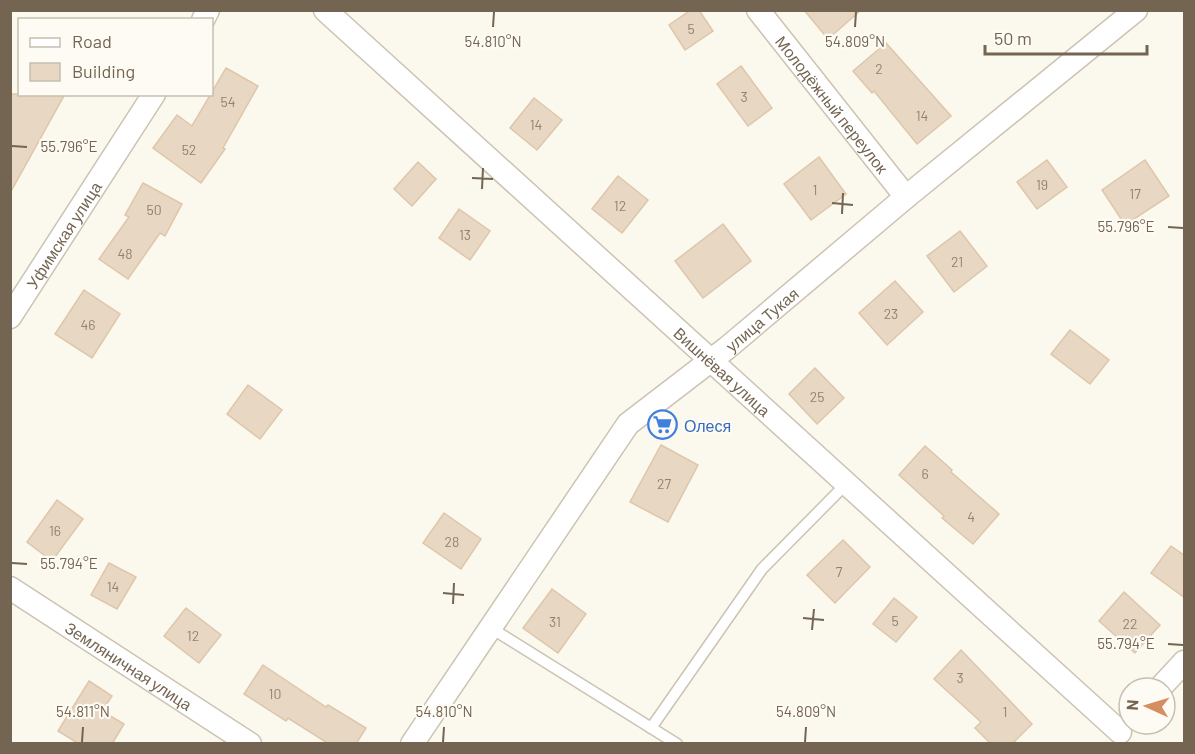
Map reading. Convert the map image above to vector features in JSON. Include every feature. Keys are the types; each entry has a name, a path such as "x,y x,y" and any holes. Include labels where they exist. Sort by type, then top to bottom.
{"street":[{"name":"Вишнёвая улица","path":"326,10 1117,731"},
{"name":"Молодёжный переулок","path":"758,10 906,197"},
{"name":"улица Тукая","path":"412,744 628,424 710,360 1136,10"},
{"name":"Уфимская улица","path":"10,317 153,96"},
{"name":"Земляничная улица","path":"10,588 250,744"},
{"path":"1172,676 1185,662"}],"lane":[{"path":"651,728 762,569 846,484"},
{"path":"491,628 677,744"}],"building":[{"path":"691,10 699,10 713,31 685,50 669,25"},
{"path":"804,10 861,10 828,39"},
{"path":"886,43 951,116 917,144 874,91 872,93 853,71"},
{"path":"741,66 772,108 748,126 717,84"},
{"path":"226,68 258,86 223,148 225,149 201,183 153,148 177,115 192,126 210,96 213,96 213,90"},
{"path":"10,94 64,96 10,193"},
{"path":"534,98 562,120 537,150 510,128"},
{"path":"819,157 846,194 811,220 784,184"},
{"path":"1047,160 1067,187 1037,209 1017,182"},
{"path":"1145,160 1169,196 1125,225 1102,190"},
{"path":"418,162 436,179 412,206 394,189"},
{"path":"618,176 648,200 622,233 592,209"},
{"path":"143,183 182,204 165,236 160,233 128,279 99,259 129,217 125,215"},
{"path":"459,209 490,231 470,260 439,238"},
{"path":"723,224 751,261 703,298 675,261"},
{"path":"960,231 987,266 954,292 927,256"},
{"path":"895,281 923,312 887,345 859,313"},
{"path":"84,290 120,314 92,358 55,334"},
{"path":"1070,330 1109,360 1090,384 1051,354"},
{"path":"815,368 844,398 817,424 789,394"},
{"path":"248,385 282,410 260,439 227,414"},
{"path":"661,445 698,465 668,522 630,502"},
{"path":"925,446 999,514 973,544 942,518 944,516 899,475"},
{"path":"57,500 83,519 52,561 27,542"},
{"path":"444,513 481,539 461,569 423,543"},
{"path":"843,540 870,567 835,603 807,575"},
{"path":"1171,546 1185,556 1185,598 1151,573"},
{"path":"109,563 136,577 117,609 91,595"},
{"path":"552,589 586,614 558,653 523,628"},
{"path":"1124,592 1160,625 1135,653 1099,621"},
{"path":"894,598 917,617 896,642 873,624"},
{"path":"186,608 221,635 199,663 164,636"},
{"path":"961,650 1032,724 1012,744 991,744 975,728 981,722 934,679"},
{"path":"263,665 326,707 328,705 366,728 356,744 329,744 288,718 286,721 244,694"},
{"path":"89,681 112,696 102,711 124,724 112,744 79,744 58,731"}],"place":[{"name":"Олеся","path":"663,425"}]}
